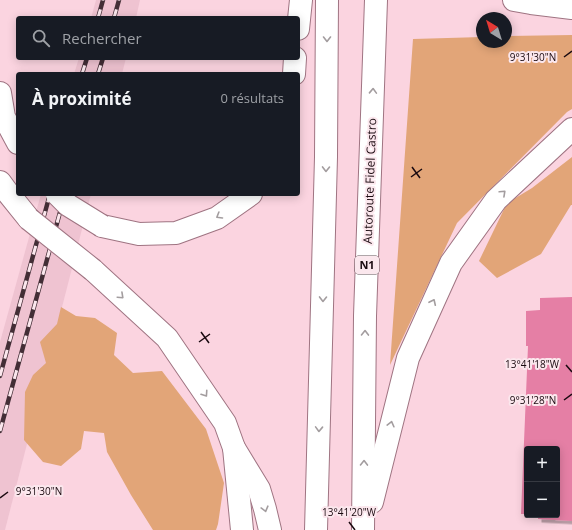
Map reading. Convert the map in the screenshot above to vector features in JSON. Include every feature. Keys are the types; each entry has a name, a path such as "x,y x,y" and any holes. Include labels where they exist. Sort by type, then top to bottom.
{"main road":[{"path":"299,16 301,0"},
{"path":"316,530 326,157 327,0"},
{"name":"Autoroute Fidel Castro","path":"364,530 366,316 376,0"},
{"path":"514,0 572,8"},
{"path":"294,72 295,60"},
{"path":"0,93 4,117 16,139"},
{"path":"364,530 408,358 452,262 496,200 572,129"},
{"path":"0,182 29,219 93,270 167,338 225,423 234,448 259,489 270,530"},
{"path":"59,196 68,205 102,226 139,234 176,233 217,218 248,196"},
{"path":"234,448 242,530"}],"shaded area":[{"path":"96,0 140,0 136,16 92,16"},
{"path":"572,35 572,109 567,112 457,223 390,365 413,39 476,37 476,48 512,48 512,36"},
{"path":"78,60 126,60 122,72 75,72"},
{"path":"572,157 572,205 541,254 497,278 479,261 507,203 532,188"},
{"path":"40,196 90,196 5,530 0,530 0,342"},
{"path":"61,307 76,316 95,318 117,333 114,355 133,373 162,371 206,429 224,483 216,530 153,530 107,452 104,433 84,431 81,449 61,466 43,462 24,440 25,392 33,375 46,363 40,342 57,324"}],"building":[{"path":"572,297 572,521 538,519 560,518 560,446 524,446 524,514 521,514 528,346 526,346 526,311 540,310 540,298"}],"railway":[{"path":"99,16 103,0"},
{"path":"115,16 119,0"},
{"path":"83,72 86,60"},
{"path":"99,72 102,60"},
{"path":"0,376 49,196"},
{"path":"0,431 64,196"}]}
